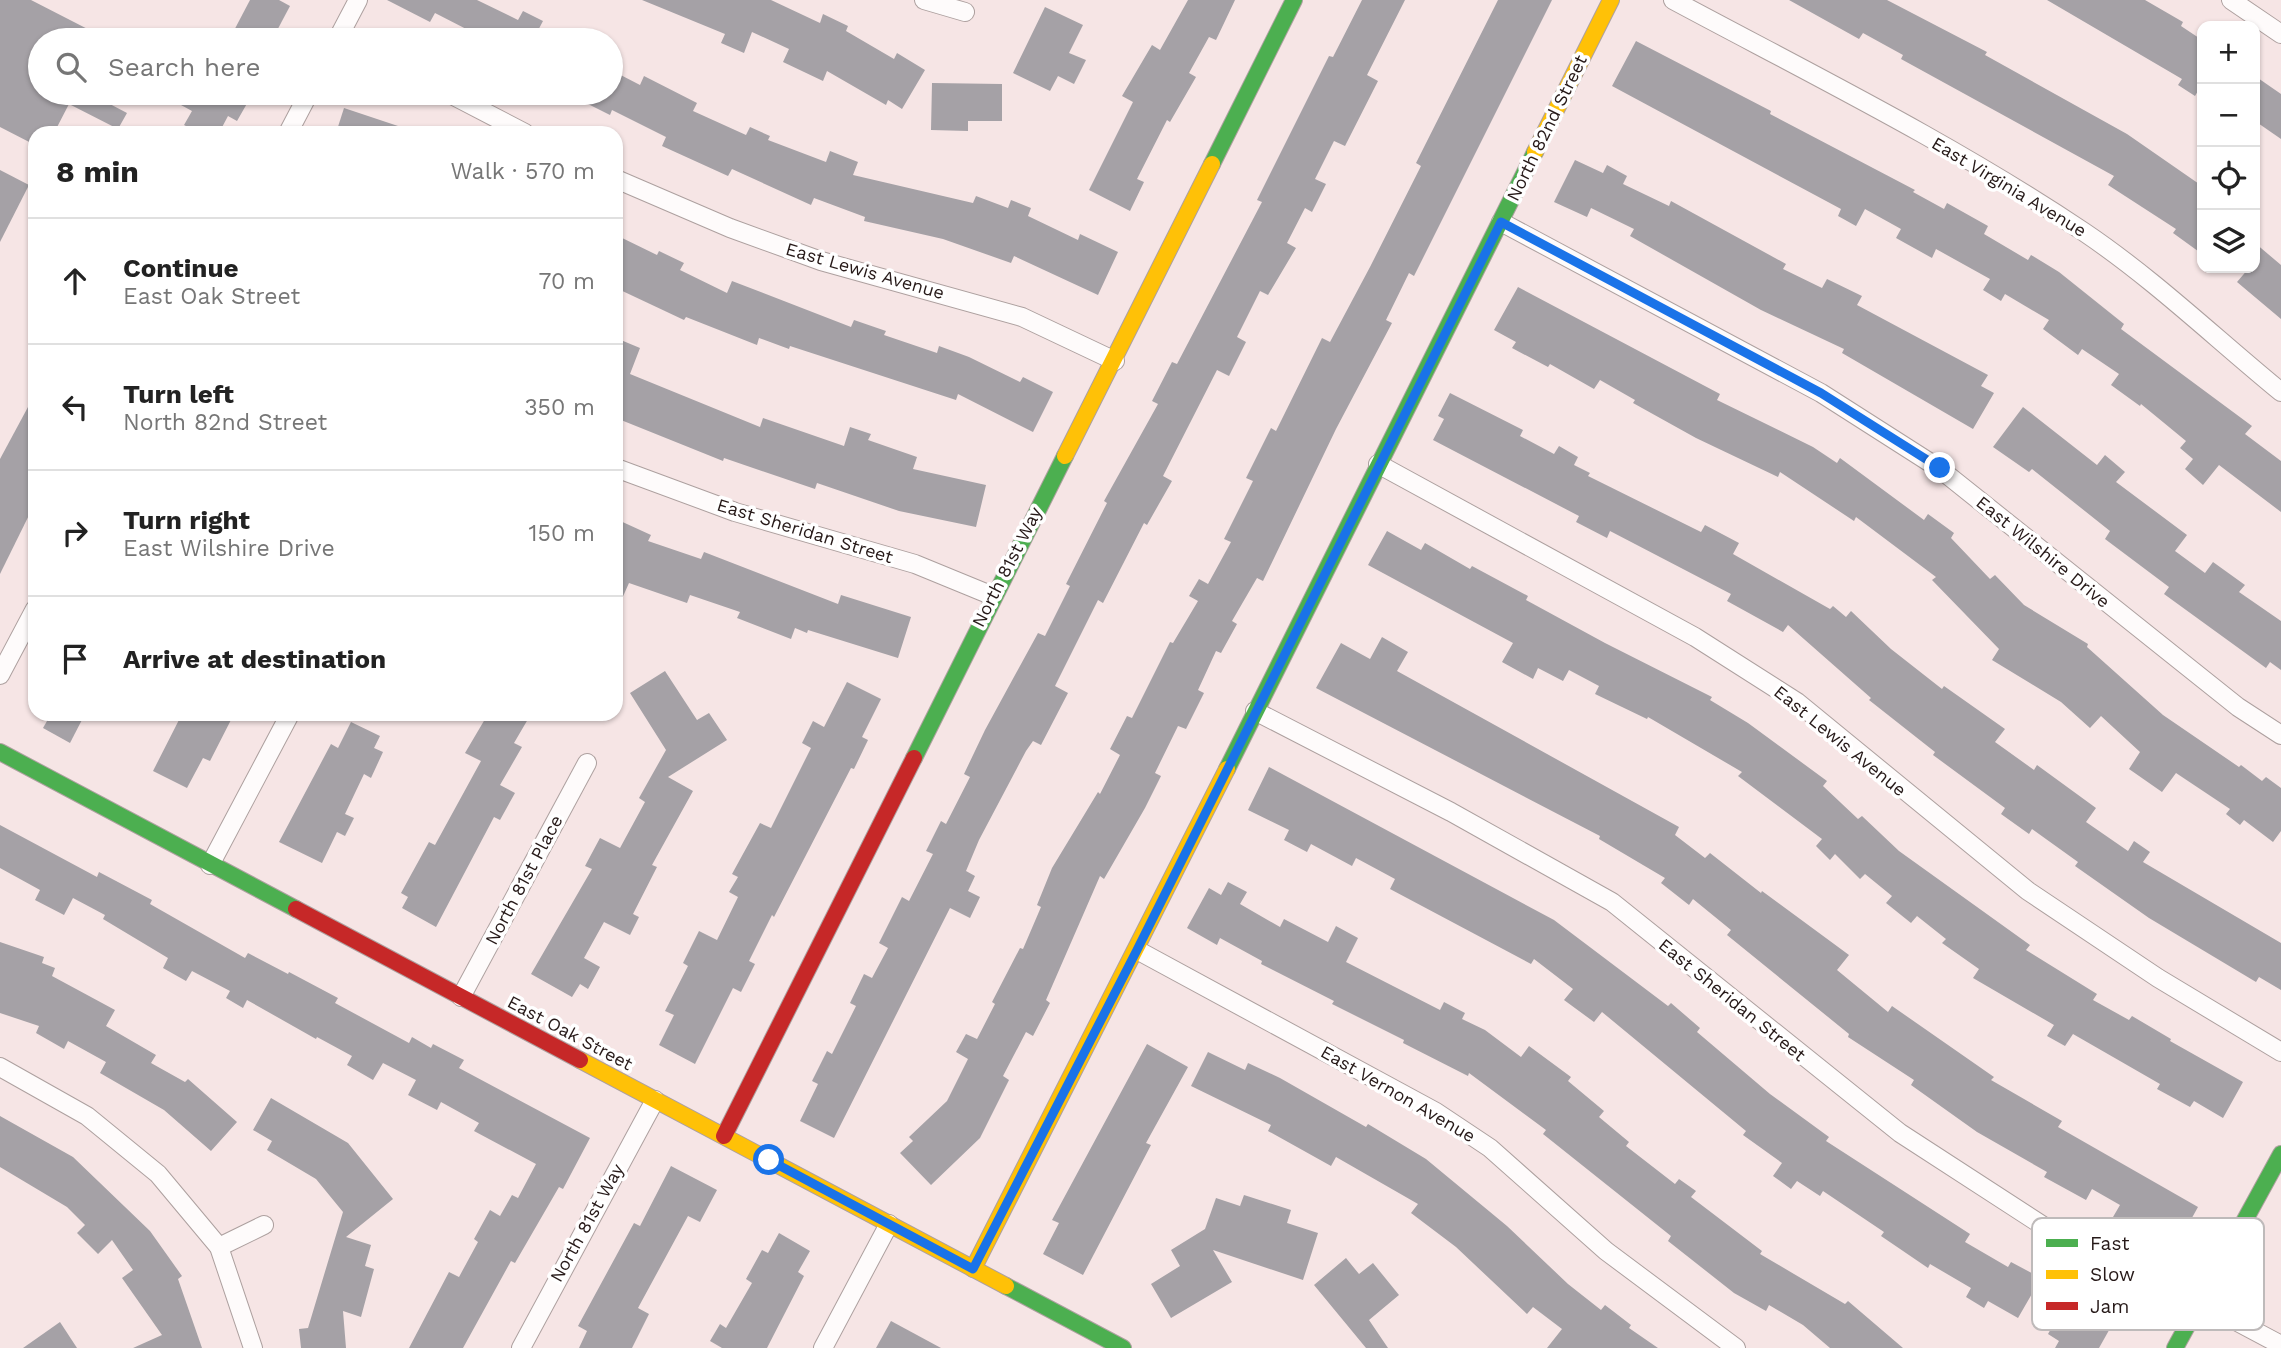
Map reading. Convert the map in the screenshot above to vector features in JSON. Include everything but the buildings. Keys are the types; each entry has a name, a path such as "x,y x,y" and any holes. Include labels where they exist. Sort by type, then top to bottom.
{"street":[{"path":"346,28 358,0"},
{"path":"924,0 965,12"},
{"name":"North 81st Way","path":"724,1136 1294,0"},
{"name":"North 82nd Street","path":"973,1269 1137,950 1611,0"},
{"name":"East Virginia Avenue","path":"1673,0 1986,169 2086,233 2182,305 2281,392"},
{"path":"2231,0 2281,34"},
{"path":"292,126 303,105"},
{"path":"471,105 512,126"},
{"name":"East Lewis Avenue","path":"623,182 730,228 821,261 1022,317 1115,361"},
{"name":"East Wilshire Drive","path":"1501,222 1821,393 1940,468 2238,707 2281,735"},
{"name":"East Lewis Avenue","path":"1378,464 1695,637 1797,702 2028,891 2158,978 2281,1052"},
{"name":"East Sheridan Street","path":"623,471 735,512 915,564 993,596"},
{"path":"0,675 28,622"},
{"name":"East Sheridan Street","path":"1255,711 1451,812 1612,902 1900,1133 2032,1219"},
{"path":"210,865 286,721"},
{"name":"East Oak Street","path":"0,752 1123,1348"},
{"name":"North 81st Place","path":"461,997 587,762"},
{"name":"East Vernon Avenue","path":"1137,950 1436,1112 1490,1149 1606,1251 1736,1348"},
{"path":"0,1068 87,1115 158,1174 219,1247 253,1348"},
{"name":"North 81st Way","path":"521,1348 655,1100"},
{"path":"2246,1218 2281,1154"},
{"path":"823,1348 889,1224"},
{"path":"219,1247 264,1225"},
{"path":"2175,1348 2185,1330"},
{"name":"East Sheridan Street","path":"2248,1330 2281,1345"}],"traffic: fast":[{"path":"1212,164 1294,0"},
{"path":"1227,769 1535,152"},
{"path":"914,758 1065,456"},
{"path":"0,752 296,909"},
{"path":"2246,1218 2281,1154"},
{"path":"1006,1286 1123,1348"},
{"path":"2175,1348 2185,1330"}],"traffic: slow":[{"path":"1535,152 1611,0"},
{"path":"1065,456 1212,164"},
{"path":"973,1269 1227,769"},
{"path":"580,1060 1006,1286"}],"traffic: jam":[{"path":"724,1136 914,758"},
{"path":"296,909 580,1060"}],"route":[{"path":"769,1160 973,1269 1137,950 1501,222 1821,393 1940,468"}]}
